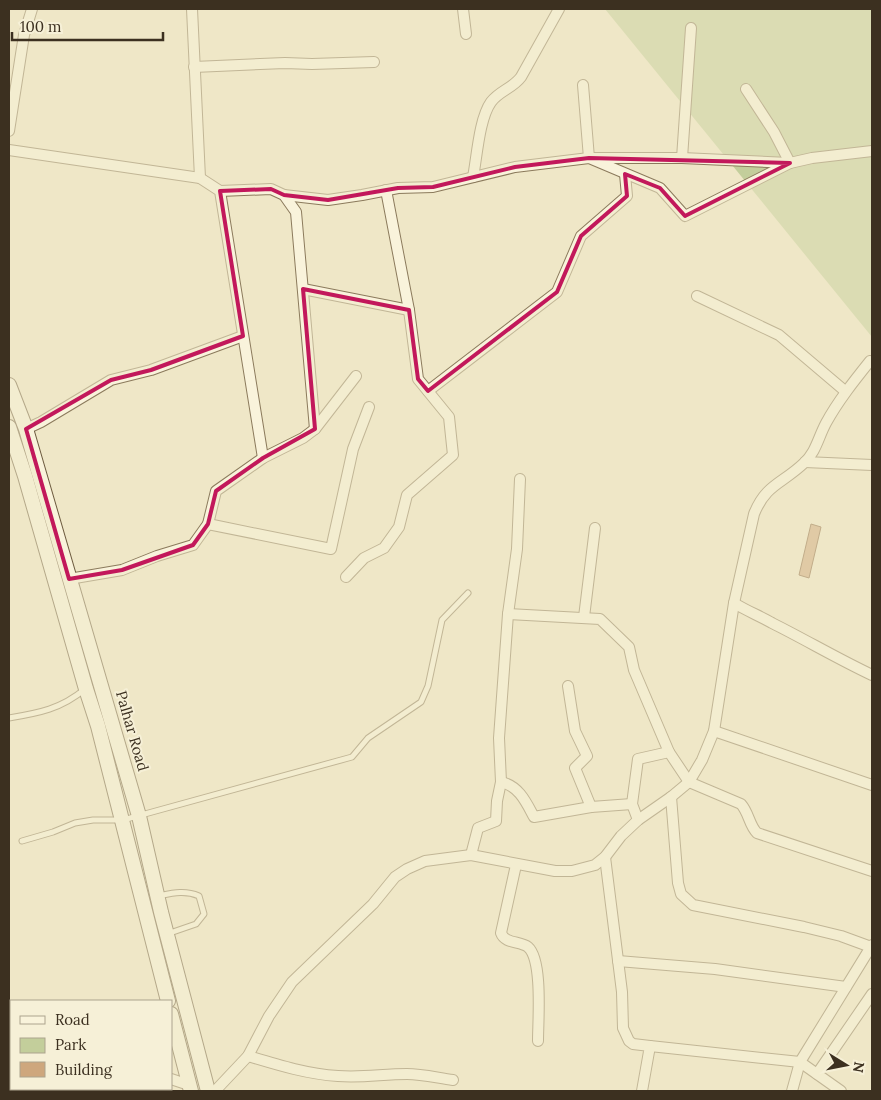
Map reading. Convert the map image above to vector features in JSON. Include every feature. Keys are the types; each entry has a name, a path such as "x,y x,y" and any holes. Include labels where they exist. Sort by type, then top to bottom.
{"main road":[{"name":"Palhar Road","path":"9,385 26,429 139,816 167,934 208,1091"},
{"name":"Palhar Road","path":"9,427 98,726 168,1000"},
{"path":"172,1018 190,1088"}],"street":[{"path":"9,130 24,35 32,9"},
{"path":"192,9 200,178"},
{"path":"463,9 466,34"},
{"path":"473,178 484,115 492,101 503,91 516,84 521,77 559,9"},
{"path":"682,158 691,28"},
{"path":"194,67 374,62"},
{"path":"583,85 589,158"},
{"path":"746,90 774,132 790,164"},
{"path":"9,150 200,178 220,191 271,189 284,195 328,200 362,196 398,188 433,187 515,167 589,158 682,158 790,164"},
{"path":"589,158 660,188 685,216 790,164 812,158 872,151"},
{"path":"428,391 557,292 581,236 627,196 625,174"},
{"path":"346,577 364,558 384,548 399,528 407,494 453,455 448,417 418,379 409,310 386,190"},
{"path":"220,191 263,458"},
{"path":"284,195 296,212 315,429"},
{"path":"303,289 409,310"},
{"path":"697,296 779,335 845,392"},
{"path":"26,429 111,380 151,370 243,336"},
{"path":"215,1091 248,1056 269,1016 292,982 373,904 395,876 425,861 471,855 555,871 572,871 595,865 605,857 638,820 671,798 689,782 702,760 714,731 734,603 754,514 759,502 766,492 805,462 814,452 825,424 845,392 870,361"},
{"path":"69,579 122,570 157,556 193,545 208,524 216,491 263,458 303,438 315,429 356,376"},
{"path":"208,524 331,549 353,449 369,407"},
{"path":"805,462 872,464"},
{"path":"471,855 478,828 496,821 497,801 501,782 499,738 508,614 517,549 520,479"},
{"path":"584,617 595,528"},
{"path":"734,603 746,611 771,622 872,675"},
{"path":"508,614 600,619 629,647 634,670 669,752 689,782 741,804 746,809 753,829 757,833 872,871"},
{"path":"568,686 575,731 587,756 574,768 591,807"},
{"path":"714,731 872,785"},
{"path":"638,820 632,804 638,759 669,752"},
{"path":"501,782 512,784 526,800 534,817 591,807 632,804"},
{"path":"671,798 678,883 682,894 693,905 804,927 872,946 800,1062 792,1091"},
{"path":"605,857 622,992 623,1028 626,1037 633,1044 800,1062 841,1091"},
{"path":"516,865 502,934 507,940 528,947 535,958 538,971 538,1041"},
{"path":"618,960 715,969 846,987"},
{"path":"817,1074 872,994"},
{"path":"642,1091 650,1046"},
{"path":"248,1056 301,1071 337,1076 367,1077 410,1074 452,1080"},
{"path":"172,1079 190,1088"}],"lane":[{"path":"22,841 75,823 93,820 123,820 139,816 352,757 368,738 421,702 428,686 442,620 468,593"},
{"path":"9,718 46,711 72,700 86,689"},
{"path":"158,896 186,891 192,893 199,896 204,914 196,924 167,934"}],"highlighted area":[{"path":"589,158 790,163 685,216 660,188 625,174 627,196 581,236 557,292 428,391 418,379 409,310 303,289 315,429 263,458 216,491 208,524 193,545 122,570 69,579 26,429 111,380 151,370 243,336 220,191 271,189 284,195 328,200 398,188 433,187 515,167"}],"green space":[{"path":"605,9 872,9 872,337"}],"building":[{"path":"811,524 821,527 809,578 799,575"}]}
